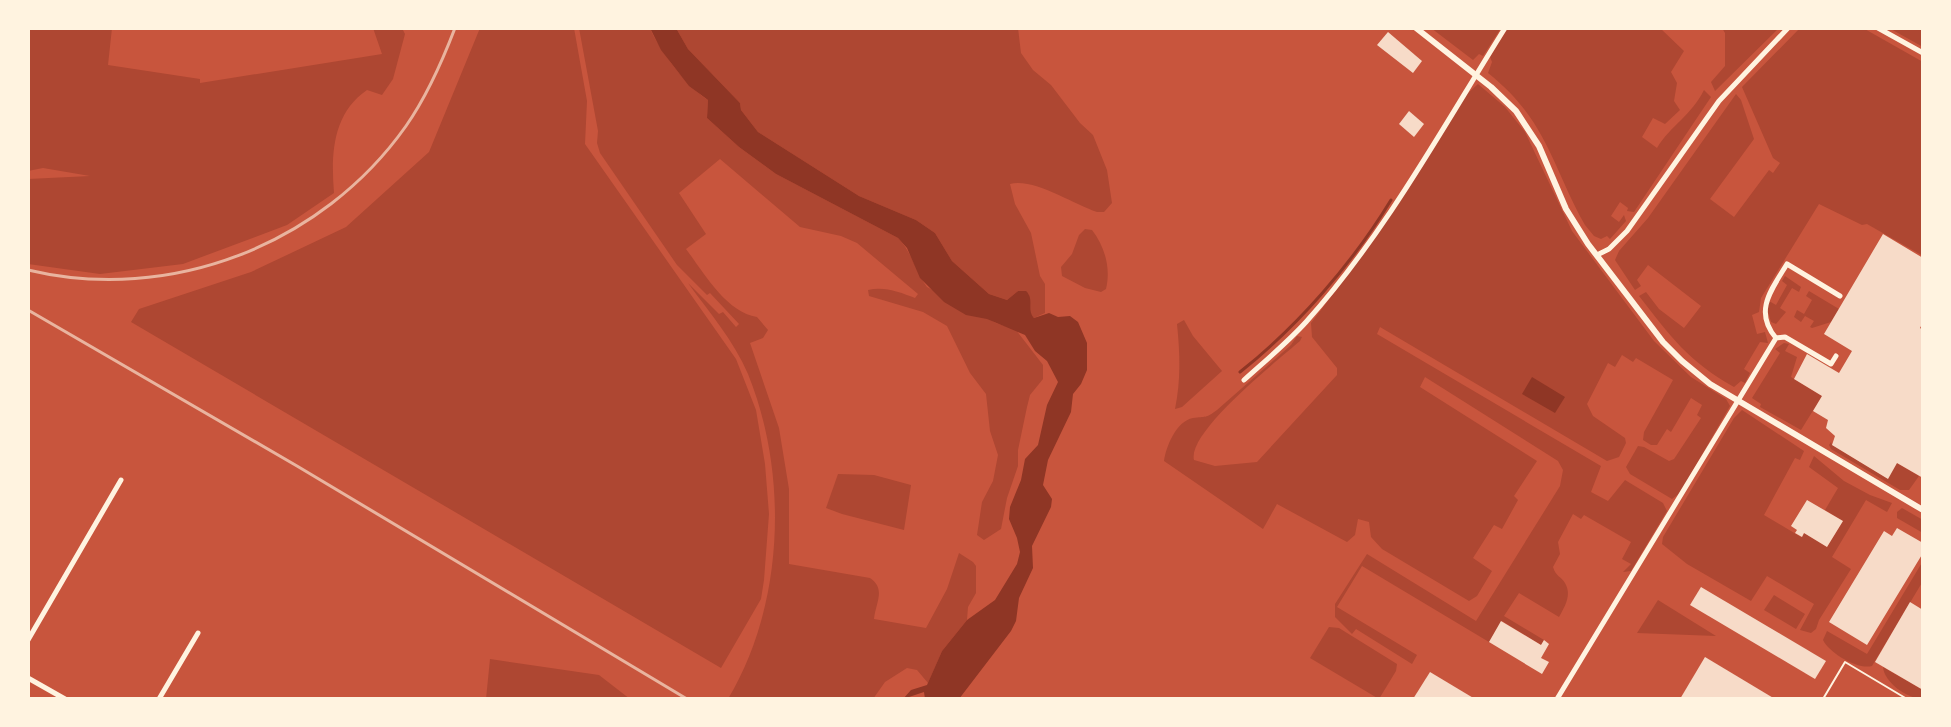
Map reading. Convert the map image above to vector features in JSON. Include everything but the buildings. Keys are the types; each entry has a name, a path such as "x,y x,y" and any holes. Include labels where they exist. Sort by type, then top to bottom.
{"street":[{"path":"1416,28 1505,100 1534,135 1566,209 1663,342 1682,361 1710,384 1923,510"},
{"path":"1244,380 1305,324 1344,277 1384,221 1505,28"},
{"path":"1597,255 1609,249 1627,231 1719,101 1788,28"},
{"path":"1878,28 1923,53"},
{"path":"1776,338 1768,328 1764,309 1766,299 1787,264 1840,296"},
{"path":"1776,338 1785,337 1831,364 1836,356"},
{"path":"1557,699 1776,338"},
{"path":"28,640 121,480"},
{"path":"159,699 198,633"},
{"path":"28,678 65,699"}],"lane":[{"path":"1823,699 1845,662 1907,699"}],"shaded area":[{"path":"28,28 112,28 108,65 200,79 200,83 382,54 373,28 402,28 405,34 393,79 382,95 367,90 355,100 340,123 334,150 334,193 287,225 183,264 100,274 28,264 28,179 90,176 43,168 28,171"},
{"path":"480,28 574,28 587,101 585,144 736,359 756,410 769,514 764,580 761,599 721,668 131,322 139,309 251,272 346,227 429,152"},
{"path":"579,28 650,28 675,68 708,100 707,118 739,147 776,174 898,238 927,287 1016,330 1043,365 1043,379 1030,395 1018,450 1018,466 1001,529 984,540 977,535 982,502 993,481 998,455 990,431 986,394 970,373 947,326 923,312 869,296 868,290 874,289 892,290 915,298 918,294 857,243 841,236 800,227 720,159 679,193 706,234 686,249 726,300 735,308 757,317 768,330 763,338 750,343 779,428 789,489 789,564 870,578 879,591 874,619 926,628 947,589 959,553 976,566 976,593 968,607 967,620 942,651 928,683 917,670 907,668 885,682 873,699 728,699 747,662 761,623 770,582 774,497 770,454 761,413 736,350 688,283 719,314 723,312 736,327 739,324 710,293 707,295 677,265 600,153"},
{"path":"650,28 676,28 688,49 740,103 741,110 758,132 859,196 916,220 935,233 952,261 989,294 1007,300 1018,291 1026,291 1034,318 1049,313 1058,317 1070,316 1078,322 1087,343 1087,370 1073,394 1071,412 1048,460 1043,485 1052,499 1051,507 1032,546 1033,568 1019,598 1016,621 1011,631 959,699 925,699 924,692 903,699 911,690 927,685 942,651 967,620 995,600 1017,564 1020,552 1009,519 1010,507 1021,480 1025,459 1038,445 1047,405 1058,382 1047,361 1035,351 1025,335 987,319 966,315 944,302 920,278 907,248 898,238 776,174 739,147 707,118 708,100 689,86 661,50"},
{"path":"676,28 1018,28 1021,53 1093,135 1107,170 1112,203 1104,212 1097,212 1042,188 1010,184 1015,204 1031,233 1040,276 1045,284 1045,313 1034,318 1030,313 1029,294 1018,291 1007,300 989,294 952,261 935,233 916,220 859,196 758,132 741,110 740,103 688,49"},
{"path":"1431,28 1501,28 1483,56 1479,54 1473,60"},
{"path":"1508,28 1660,28 1684,51 1671,72 1677,83 1674,101 1680,110 1665,124 1653,118 1642,137 1657,148 1704,90 1711,97 1634,212 1627,211 1628,208 1620,202 1611,216 1619,222 1624,215 1626,221 1610,239 1594,236 1585,225 1536,126 1508,91 1488,73 1492,62 1490,57"},
{"path":"1722,28 1779,28 1715,91 1711,82 1725,66 1725,33"},
{"path":"1800,28 1863,28 1923,62 1923,256 1867,224 1862,225 1819,204 1761,298 1759,312 1752,315 1757,334 1765,332 1768,343 1760,342 1744,369 1750,373 1745,383 1741,381 1734,387 1692,358 1639,296 1646,292 1659,309 1684,328 1701,306 1648,265 1637,280 1641,286 1635,290 1615,260 1736,94 1741,100 1754,139 1710,199 1734,217 1769,170 1773,173 1780,163 1773,158 1742,87"},
{"path":"1889,28 1923,28 1923,47"},
{"path":"1478,84 1505,107 1525,132 1572,231 1654,341 1691,377 1726,399 1730,406 1680,493 1672,499 1630,474 1626,467 1638,446 1669,461 1674,459 1701,418 1697,415 1702,405 1691,398 1671,432 1667,429 1657,445 1643,440 1644,432 1673,380 1636,358 1633,362 1622,355 1615,367 1608,363 1587,404 1593,416 1625,438 1626,443 1619,457 1607,461 1380,327 1377,334 1601,466 1591,492 1608,501 1625,480 1663,503 1667,511 1631,571 1623,572 1631,564 1622,559 1631,542 1584,515 1581,519 1573,514 1558,542 1560,554 1553,567 1568,592 1559,617 1519,593 1504,616 1544,640 1541,645 1502,621 1489,642 1362,566 1337,607 1417,655 1412,664 1356,629 1352,634 1335,617 1335,604 1367,554 1476,621 1560,486 1563,470 1558,461 1425,377 1420,387 1537,461 1514,496 1518,500 1502,529 1494,525 1473,558 1492,571 1477,596 1469,601 1382,549 1371,537 1369,522 1358,519 1355,535 1347,542 1277,504 1263,529 1164,461 1170,442 1182,424 1217,410 1291,345 1297,336 1302,337 1300,341 1219,415 1196,448 1194,460 1215,466 1257,462 1337,375 1337,368 1312,337 1311,323 1392,211 1466,95"},
{"path":"1085,229 1092,230 1106,258 1106,289 1101,292 1062,276 1061,267"},
{"path":"1785,276 1801,287 1799,292 1792,288 1780,308 1786,312 1776,324 1771,322 1767,309 1769,301 1776,305 1787,285 1782,281"},
{"path":"1809,291 1839,309 1831,322 1812,328 1814,321 1805,316 1801,322 1794,317 1797,310 1804,314 1812,300 1806,296"},
{"path":"1184,320 1222,371 1182,407 1175,409 1179,367 1177,324"},
{"path":"1784,343 1789,344 1785,351 1797,357 1791,377 1822,396 1801,430 1760,407 1761,404 1752,398 1780,353 1775,349"},
{"path":"1532,377 1565,397 1555,413 1522,394"},
{"path":"1742,410 1804,451 1800,460 1795,458 1764,515 1801,537 1804,533 1827,547 1843,521 1825,510 1838,488 1809,467 1814,456 1844,481 1892,503 1887,512 1866,500 1832,557 1851,569 1811,633 1800,630 1814,604 1767,576 1751,601 1687,564 1662,544 1663,537 1734,418"},
{"path":"1831,442 1887,478 1897,463 1919,476 1909,490 1900,490 1831,449"},
{"path":"838,474 874,475 911,485 904,530 826,508"},
{"path":"1902,508 1923,520 1923,533 1897,518 1897,512"},
{"path":"1923,561 1923,581 1872,666 1852,663 1826,645 1823,640 1827,631 1867,654"},
{"path":"1774,595 1805,614 1796,629 1764,610"},
{"path":"1658,600 1716,636 1637,633"},
{"path":"1329,627 1339,628 1397,664 1379,699 1310,658"},
{"path":"490,659 599,675 630,699 486,699"},
{"path":"1883,667 1923,690 1923,699 1897,689 1887,678"}],"waterway":[{"path":"1240,372 1283,335 1323,293 1391,200"}],"railway":[{"path":"28,270 82,278 135,279 188,271 239,255 287,233 331,203 371,168 406,126 434,78 455,28"},
{"path":"28,310 297,466 687,699"}]}
